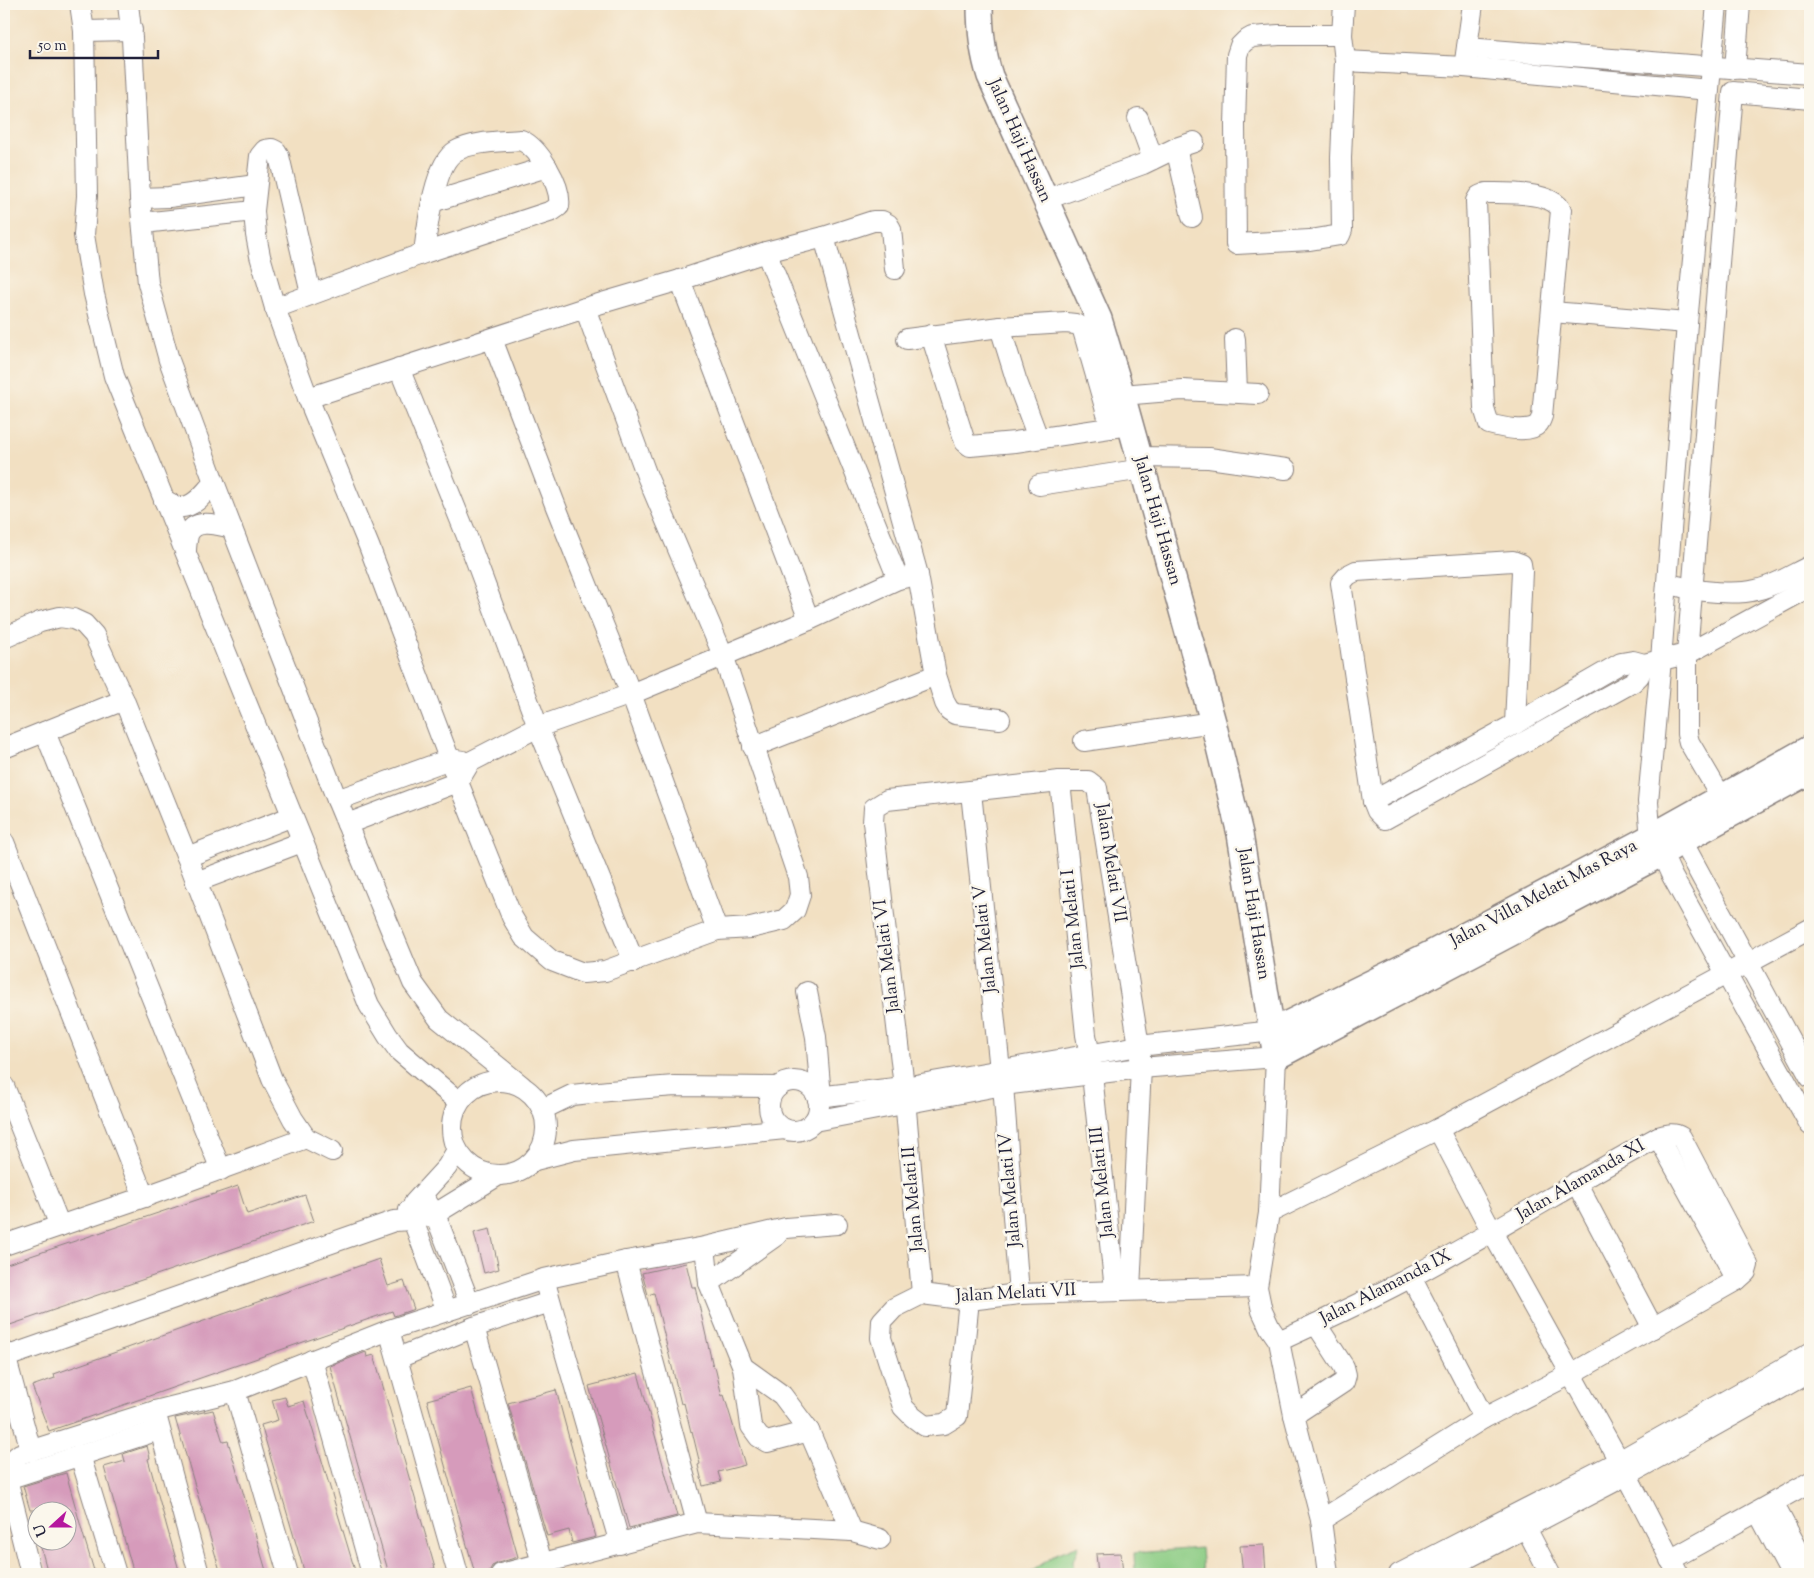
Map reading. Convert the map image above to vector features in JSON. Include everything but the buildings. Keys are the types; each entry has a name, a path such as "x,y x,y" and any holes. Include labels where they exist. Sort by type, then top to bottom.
{"street":[{"path":"80,4 84,31 87,196 84,235 92,286 114,376 360,984 377,1019 400,1051 459,1102"},
{"path":"128,4 132,30 140,198 148,283 170,360 214,482 337,800 409,975 426,1003 439,1019 522,1086 538,1100 543,1109 546,1135 542,1148 535,1160 513,1174 497,1176 472,1167 464,1160 454,1140 452,1120 459,1102 481,1084 495,1080 509,1081 522,1086"},
{"name":"Jalan Haji Hassan","path":"980,4 982,49 990,76 1099,319 1122,395 1120,426 1141,463 1213,722 1240,834 1276,1057"},
{"path":"1342,35 1252,37 1245,40 1240,46 1237,55 1235,125 1236,244 1310,240 1340,235 1342,230 1341,158 1345,61 1342,35 1344,4"},
{"path":"1465,58 1473,4"},
{"path":"1717,4 1687,323 1667,583 1653,662 1648,802 1650,828 1667,839 1748,963 1810,1077"},
{"path":"1735,69 1740,4"},
{"path":"84,31 132,30"},
{"path":"1345,61 1465,58 1710,67 1810,74"},
{"path":"1465,58 1708,90"},
{"path":"1727,806 1689,742 1687,734 1687,654 1734,92 1810,99"},
{"path":"1138,118 1153,159"},
{"path":"275,308 424,253 552,211 559,206 558,190 534,149 521,140 472,146 457,151 448,157 442,168 432,202 424,253"},
{"path":"1044,200 1104,179 1185,145 1192,217"},
{"path":"311,294 279,156 272,149 265,150 260,156 256,185 254,210 256,235 275,308 308,398 372,556 458,782 512,917 524,937 552,962 583,973 605,971 634,962 718,930 751,928 784,920 795,910 800,895 798,877 722,655 647,476 585,308"},
{"path":"432,202 546,167"},
{"path":"140,198 169,197 256,185"},
{"path":"1486,193 1521,193 1555,202 1559,206 1561,210 1552,312 1542,416 1538,424 1532,428 1505,428 1489,424 1484,408 1476,201 1479,196 1486,193"},
{"path":"1698,202 1724,203"},
{"path":"143,223 254,210"},
{"path":"308,398 585,308 873,221 882,221 888,224 891,229 895,269"},
{"path":"824,237 918,575 936,675 945,703 949,710 955,714 1000,719"},
{"path":"766,252 898,579"},
{"path":"680,280 810,620"},
{"path":"1552,312 1687,323"},
{"path":"907,339 931,335 1000,327 1066,323 1082,327 1120,426 970,446 965,442 931,335"},
{"path":"1000,327 1016,379 1038,438"},
{"path":"492,339 556,508 631,694 718,930"},
{"path":"1234,339 1237,392"},
{"path":"399,368 466,534 538,727 634,962"},
{"path":"1122,395 1182,390 1258,394"},
{"path":"1038,485 1141,463 1208,458 1286,469"},
{"path":"164,500 179,507 187,506 196,502 214,482"},
{"path":"186,551 188,535 191,529 199,524 210,523 232,528"},
{"path":"1515,724 1521,564 1513,561 1356,571 1348,575 1341,583 1373,801 1377,812 1385,819 1633,682 1653,662"},
{"path":"1667,583 1692,590 1745,592 1758,590 1810,566"},
{"path":"347,824 458,782 470,762 538,727 631,694 810,620 898,579 918,575"},
{"path":"1373,801 1515,724 1621,663 1633,661 1653,662 1687,654 1810,587"},
{"path":"4,638 40,622 60,617 73,619 84,624 94,635 124,700 272,1078 293,1119 306,1138 332,1151"},
{"path":"753,747 936,675"},
{"path":"4,748 124,700"},
{"path":"1084,741 1213,722"},
{"path":"45,732 220,1170"},
{"name":"Jalan Villa Melati Mas Raya","path":"1727,806 1810,748"},
{"path":"337,800 450,759 470,762"},
{"name":"Jalan Villa Melati Mas Raya","path":"1276,1057 1433,964 1727,806 1810,771"},
{"name":"Jalan Melati VII","path":"874,808 887,800 1060,781 1088,781 1097,788 1141,1068"},
{"name":"Jalan Melati I","path":"1060,781 1086,1034 1091,1065"},
{"name":"Jalan Melati V","path":"971,792 1001,1078"},
{"name":"Jalan Melati VI","path":"874,808 873,822 904,1095"},
{"path":"187,858 293,816"},
{"path":"1667,839 1727,974 1810,1125"},
{"path":"4,842 144,1197"},
{"path":"196,882 302,842"},
{"path":"1269,1213 1438,1129 1810,929"},
{"name":"Jalan Villa Melati Mas Raya","path":"1273,1031 1433,964"},
{"path":"807,992 816,1037 819,1097 819,1105 814,1121 808,1127 801,1130 785,1129 772,1118 770,1101 778,1087 785,1083 800,1082 814,1091 819,1097"},
{"path":"1091,1065 1139,1046 1273,1031"},
{"path":"814,1121 904,1095 1091,1065 1141,1068 1276,1057 1269,1213 1256,1286 1262,1311 1279,1341 1294,1415 1321,1520 1328,1574"},
{"name":"Jalan Melati III","path":"1091,1065 1123,1290"},
{"path":"1123,1290 1141,1068"},
{"name":"Jalan Melati IV","path":"1001,1078 1019,1294"},
{"path":"4,1086 60,1226"},
{"path":"543,1109 572,1095 610,1090 675,1086 778,1087"},
{"path":"819,1097 904,1095"},
{"name":"Jalan Melati II","path":"904,1095 922,1294"},
{"path":"535,1160 574,1150 785,1129"},
{"path":"1438,1129 1492,1232 1623,1468 1674,1567 1765,1508 1810,1482"},
{"name":"Jalan Alamanda XI","path":"1492,1232 1576,1182 1658,1137 1676,1134 1680,1137 1748,1265 1746,1272 1737,1280 1653,1328"},
{"path":"4,1245 144,1197 306,1138"},
{"path":"409,1211 447,1167 458,1150"},
{"path":"25,1452 5,1354 409,1211 435,1214 497,1176"},
{"path":"1321,1520 1484,1418 1571,1374 1653,1328 1576,1182"},
{"path":"409,1211 447,1311"},
{"path":"435,1214 470,1304"},
{"path":"6,1479 80,1454 157,1420 389,1330 544,1279 626,1261 705,1247 786,1228 837,1224"},
{"path":"709,1283 786,1228"},
{"name":"Jalan Alamanda IX","path":"1279,1341 1411,1277 1492,1232"},
{"path":"705,1247 709,1283 743,1366 751,1426 759,1437 767,1442 809,1431"},
{"path":"626,1261 697,1523"},
{"path":"1411,1277 1484,1418"},
{"path":"544,1279 620,1544"},
{"name":"Jalan Melati VII","path":"922,1294 969,1300 1019,1294 1256,1286"},
{"path":"922,1294 894,1308 882,1321 881,1338 903,1406 925,1426 944,1424 957,1416 969,1300"},
{"path":"398,1358 474,1327 550,1302"},
{"path":"1294,1415 1344,1382 1346,1375 1344,1367 1316,1324"},
{"path":"474,1327 542,1563"},
{"path":"389,1330 458,1574"},
{"path":"1437,1574 1526,1528 1810,1353"},
{"path":"312,1360 372,1574"},
{"path":"743,1366 782,1395 809,1431 852,1531"},
{"path":"1399,1574 1623,1468 1810,1372"},
{"path":"234,1391 288,1574"},
{"path":"31,1574 6,1479 8,1467 14,1458 25,1452 157,1420"},
{"path":"157,1420 199,1574"},
{"path":"80,1454 116,1574"},
{"path":"1765,1508 1810,1572"},
{"path":"1765,1508 1791,1574"},
{"path":"502,1574 697,1523 852,1531 880,1538"},
{"path":"1526,1528 1550,1574"}],"green space":[{"path":"1079,1545 1073,1562 1074,1574 1030,1574 1056,1554"},
{"path":"1201,1548 1203,1574 1135,1574 1134,1553"}]}
